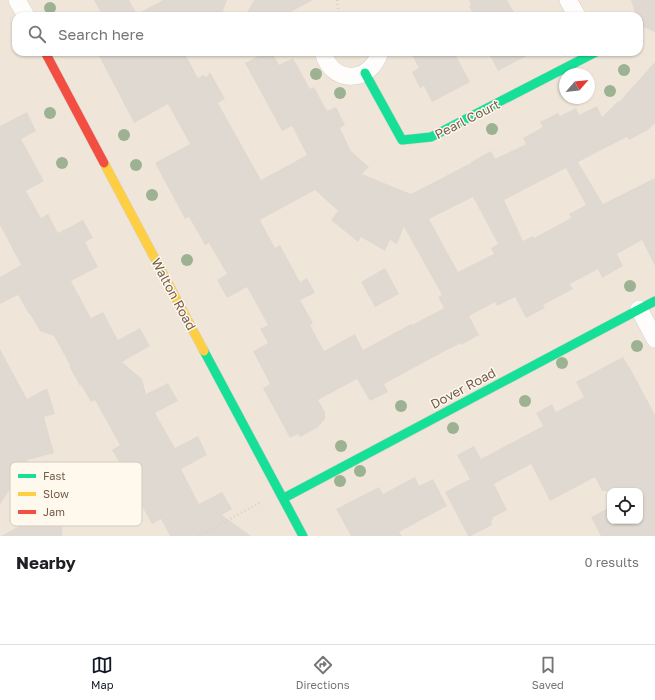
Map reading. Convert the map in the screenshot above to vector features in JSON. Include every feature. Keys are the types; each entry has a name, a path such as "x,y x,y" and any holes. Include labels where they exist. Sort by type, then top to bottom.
{"street":[{"path":"17,0 24,12"},
{"path":"568,0 574,12"},
{"name":"Walton Road","path":"47,56 303,536"},
{"path":"324,56 330,67 338,73 347,76 365,73 378,61 379,56"},
{"name":"Pearl Court","path":"365,73 402,140 431,138 590,56"},
{"name":"Dover Road","path":"284,498 655,301"},
{"path":"639,309 655,339"}],"path":[{"path":"337,0 338,12"},
{"path":"198,536 264,500"}],"shaded area":[{"path":"0,0 655,0 655,536 0,536"}],"building":[{"path":"94,0 129,0 136,12 101,12"},
{"path":"163,0 227,0 222,12 141,12"},
{"path":"254,0 313,0 290,12 247,12"},
{"path":"469,0 507,0 514,12 472,12 469,6 471,5"},
{"path":"631,0 655,0 655,32 643,27 643,12 635,12"},
{"path":"99,56 186,56 198,78 203,75 207,77 210,72 225,99 218,103 261,180 307,155 292,126 282,131 245,63 258,56 274,56 279,65 293,58 310,89 314,87 327,111 336,107 345,125 340,128 351,151 369,167 362,174 411,194 491,151 495,159 526,144 523,138 543,127 540,122 558,113 560,116 576,108 579,115 597,106 602,117 618,101 619,102 655,62 655,123 648,130 629,140 627,137 578,162 603,204 655,178 655,266 642,240 617,254 623,266 602,278 598,269 570,284 573,289 543,305 545,308 526,318 515,297 497,306 495,302 469,316 479,335 461,345 461,343 443,352 384,384 388,392 370,401 357,379 318,400 325,412 325,419 317,428 300,437 298,434 290,438 263,388 270,384 253,351 268,343 260,329 268,325 247,287 227,298 217,280 227,274 209,243 205,245 189,217 185,219 155,163 190,144 168,104 134,123","holes":["566,168 586,205 569,214 571,218 534,238 533,236 523,241 504,200","315,190 338,211 331,220 358,242 361,237 385,251 390,240 397,244 404,227 442,295 438,297 444,308 363,350 355,334 324,351 310,325 313,323 300,300 315,293 307,278 300,282 280,245 275,248 260,220","473,197 498,244 491,248 494,254 458,272 429,219"]},
{"path":"412,56 456,56 470,82 432,102 424,86 420,88 412,72 419,68"},
{"path":"490,56 526,56 498,71"},
{"path":"27,112 36,131 21,139 44,181 26,191 41,218 48,214 58,233 83,220 93,238 85,242 98,267 71,281 91,318 103,312 118,340 140,328 150,346 122,362 142,379 146,394 168,383 178,401 155,413 175,448 198,436 207,455 181,469 199,504 222,492 232,509 222,515 251,536 170,536 161,519 152,524 142,506 142,462 119,462 112,450 120,445 95,400 91,402 81,385 80,386 54,336 40,331 18,295 0,304 0,277 21,265 0,225 0,126"},
{"path":"385,268 399,294 375,307 361,282"},
{"path":"0,349 27,399 47,388 55,414 44,417 54,453 28,460 27,462 10,462 10,489 0,505"},
{"path":"623,357 655,415 655,536 601,536 591,517 607,509 607,524 643,524 643,488 607,488 607,491 602,491 595,477 550,501 531,464 494,484 507,510 492,518 492,525 471,536 468,536 445,492 470,479 457,455 474,446 481,459 543,426 536,413 552,404 556,412 584,397 576,382"},
{"path":"415,477 419,486 433,479 447,506 399,532 402,536 351,536 336,509 379,487 383,494"},
{"path":"20,526 62,526 62,536 1,536"}],"traffic: fast":[{"path":"365,73 402,140 431,137 588,56"},
{"path":"284,498 655,301"},
{"path":"204,351 303,536"}],"traffic: slow":[{"path":"104,163 204,351"}],"traffic: jam":[{"path":"47,56 104,163"}]}
